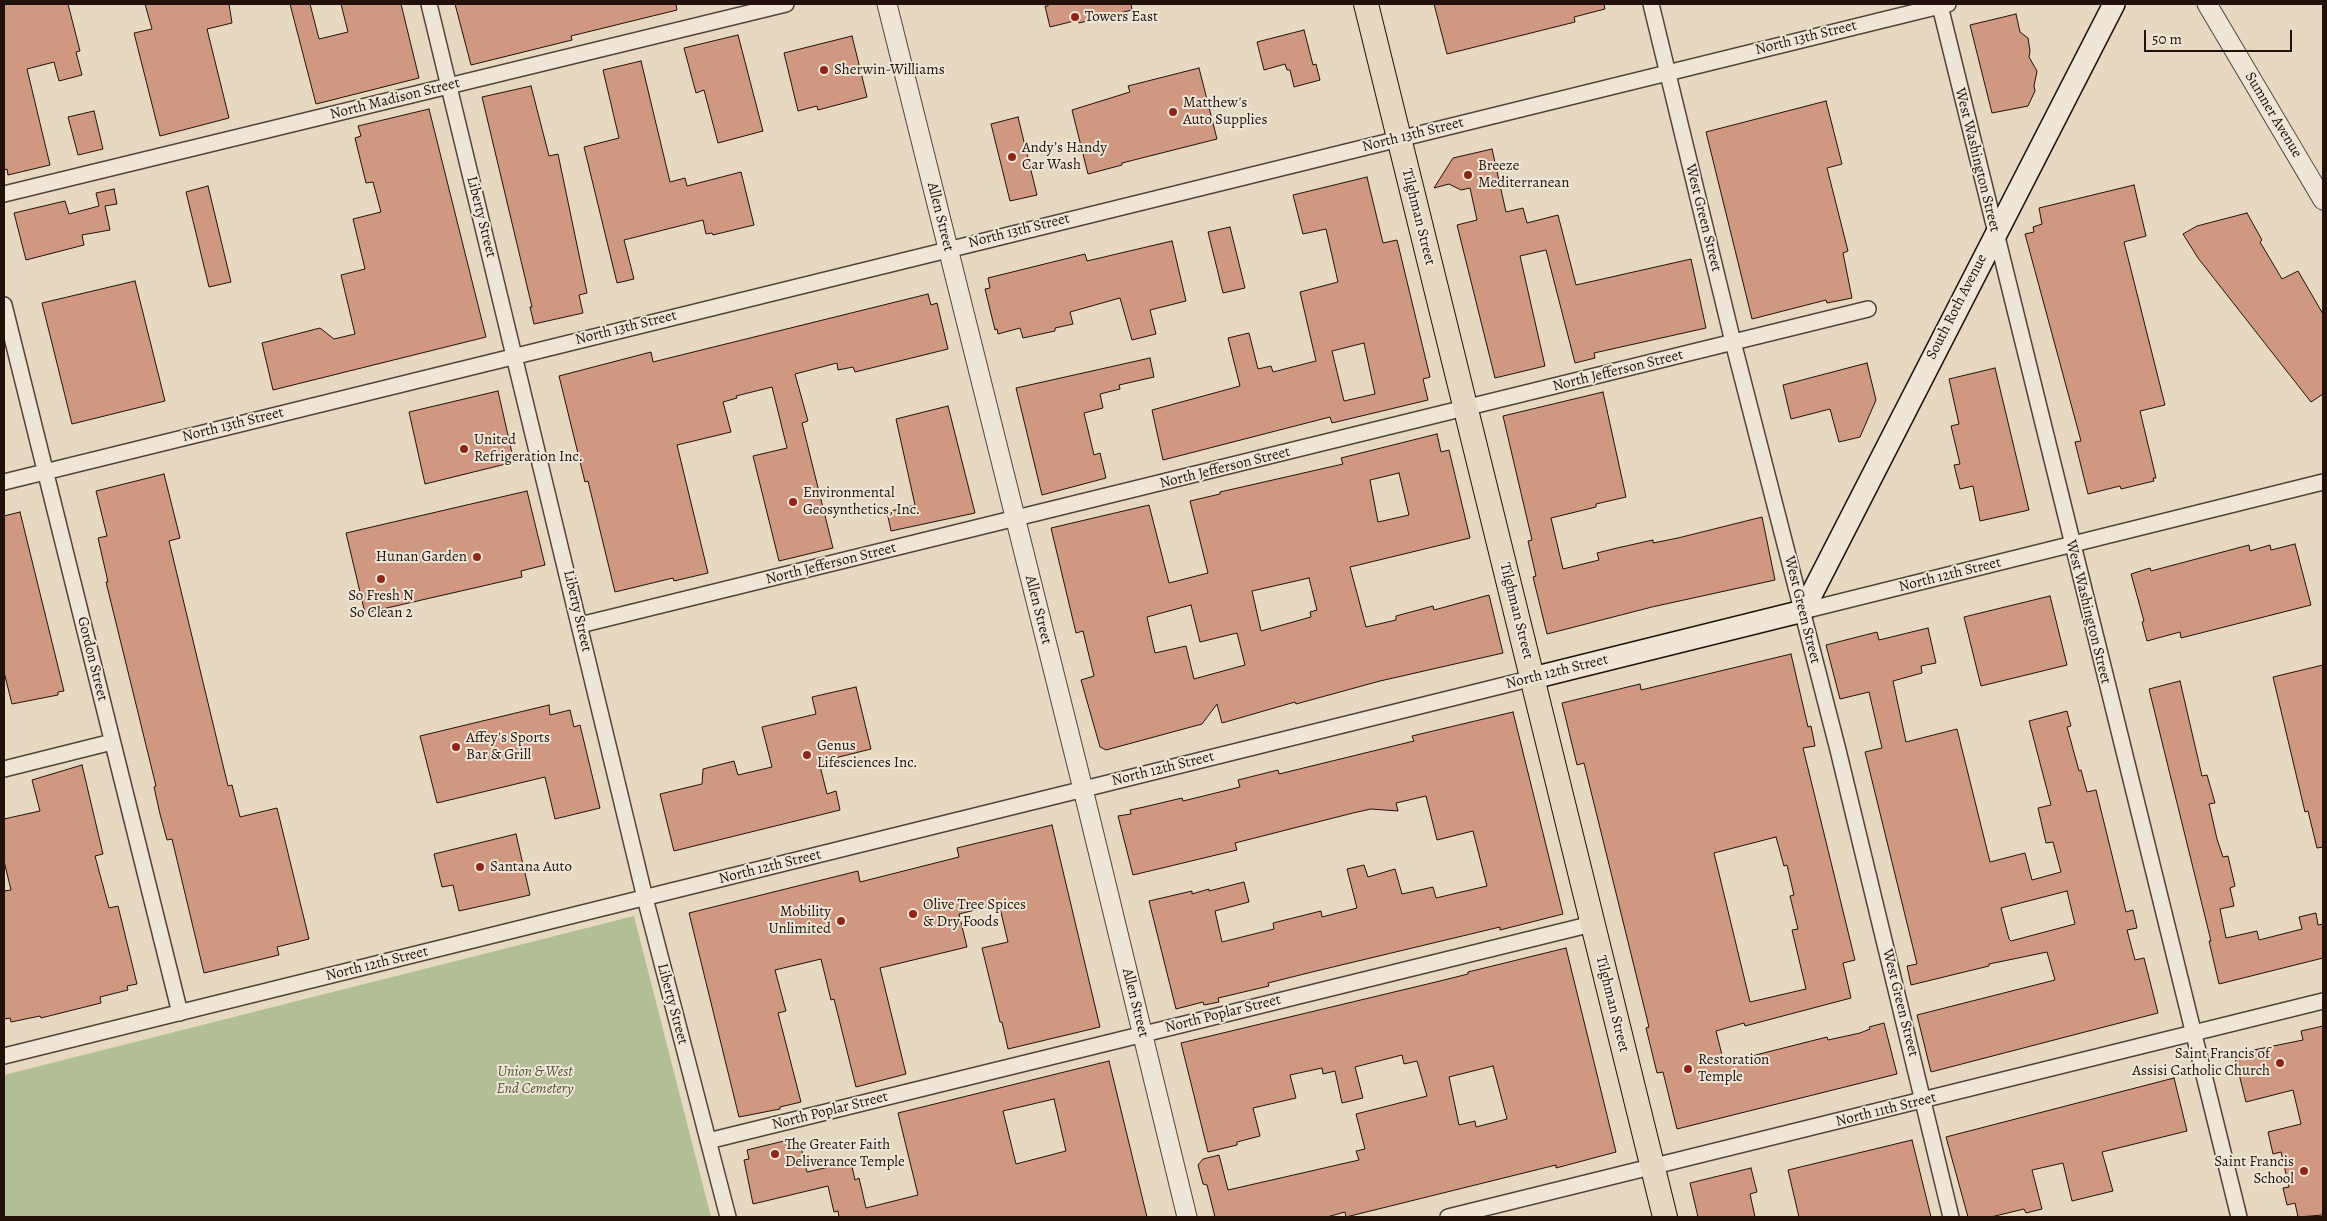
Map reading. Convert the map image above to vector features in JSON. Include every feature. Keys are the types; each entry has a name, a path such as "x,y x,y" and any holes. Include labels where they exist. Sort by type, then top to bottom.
{"main road":[{"name":"Tilghman Street","path":"1366,4 1665,1217"},
{"name":"South Roth Avenue","path":"1803,611 2114,4"},
{"name":"North 12th Street","path":"1533,678 1803,611"}],"street":[{"name":"Liberty Street","path":"429,4 645,898 728,1217"},
{"name":"North Madison Street","path":"4,194 786,4"},
{"name":"Allen Street","path":"887,4 1083,789 1187,1217"},
{"name":"West Green Street","path":"1651,4 1924,1100 1951,1217"},
{"name":"Sumner Avenue","path":"2207,4 2323,200"},
{"name":"North 13th Street","path":"4,482 948,248 1944,5"},
{"name":"West Washington Street","path":"1944,5 1995,234 2239,1217"},
{"name":"Gordon Street","path":"4,305 180,1013"},
{"name":"North Jefferson Street","path":"580,625 1868,309"},
{"name":"North 12th Street","path":"1803,611 2323,482"},
{"name":"North 12th Street","path":"4,1056 1533,678"},
{"path":"4,769 112,742"},
{"name":"North Poplar Street","path":"708,1141 1592,924"},
{"name":"North 11th Street","path":"1448,1217 2323,1001"}],"green space":[{"name":"Union & West End Cemetery","path":"634,916 711,1217 4,1217 4,1075"}],"building":[{"path":"4,4 68,4 80,51 76,52 82,75 59,81 54,62 27,69 50,165 8,175 7,169 4,170"},
{"path":"145,4 229,4 232,23 207,29 229,118 160,136 134,33 152,29"},
{"path":"290,4 310,4 319,39 348,32 341,4 401,4 419,78 316,104"},
{"path":"455,4 676,4 677,10 571,36 572,40 471,65"},
{"name":"Towers East","path":"1048,4 1131,4 1132,10 1079,23 1078,20 1050,27 1045,6 1048,6"},
{"path":"1434,4 1604,4 1605,9 1574,17 1575,22 1447,54"},
{"path":"2016,14 2020,32 2028,38 2029,57 2037,71 2035,91 2028,106 1992,113 1970,25"},
{"path":"1304,30 1313,65 1316,64 1320,80 1294,87 1290,70 1287,70 1285,64 1264,70 1257,42"},
{"path":"738,35 763,131 718,143 704,90 696,93 684,48"},
{"name":"Sherwin-Williams","path":"852,36 867,97 818,110 817,106 798,111 784,53"},
{"path":"641,61 670,182 685,178 687,186 741,172 754,225 713,235 712,233 706,234 703,220 624,240 634,279 617,283 584,147 619,138 603,70"},
{"path":"1199,68 1217,139 1122,163 1122,165 1088,174 1072,110 1130,92 1128,86"},
{"path":"531,86 549,156 558,154 587,293 579,295 583,313 534,324 530,307 532,307 482,97"},
{"path":"1826,101 1842,164 1827,168 1848,251 1843,253 1852,298 1827,303 1826,300 1752,319 1706,132"},
{"path":"429,109 486,337 273,390 262,343 320,328 334,339 355,334 341,275 365,269 353,219 381,212 373,182 366,183 355,138 361,136 358,126"},
{"path":"94,111 103,149 78,155 68,117"},
{"name":"Andy’s Handy Car Wash","path":"1018,117 1037,195 1010,201 991,124"},
{"path":"1492,149 1506,212 1523,208 1527,223 1558,215 1576,285 1691,259 1706,328 1594,353 1595,358 1575,363 1546,250 1520,256 1545,366 1495,378 1457,225 1477,220 1470,188 1461,190 1449,184 1434,188 1453,158"},
{"path":"1367,177 1383,243 1397,240 1430,377 1423,379 1428,400 1332,423 1330,417 1163,460 1152,410 1240,386 1228,338 1249,333 1258,369 1271,366 1273,372 1316,361 1300,292 1338,282 1326,229 1303,234 1293,195","holes":["1364,343 1375,394 1344,401 1332,351"]},
{"path":"2134,185 2146,236 2124,242 2165,405 2140,411 2156,478 2153,478 2154,481 2121,489 2120,486 2088,494 2075,442 2081,441 2025,234 2034,232 2033,227 2042,224 2039,208"},
{"path":"208,186 231,282 209,287 186,192"},
{"path":"114,189 117,204 105,206 110,230 82,235 84,245 26,260 14,213 65,201 69,214 99,206 96,193"},
{"path":"2247,213 2262,240 2260,242 2282,279 2298,271 2323,314 2323,394 2311,402 2198,258 2183,234 2197,226"},
{"path":"1230,227 1245,288 1223,293 1208,232"},
{"path":"1172,241 1186,301 1150,310 1156,334 1132,340 1120,298 1070,312 1073,324 1055,328 1055,331 1023,338 1020,328 998,334 997,329 995,330 985,289 990,288 988,278 1085,254 1087,261"},
{"path":"135,281 165,401 72,424 42,303"},
{"path":"928,294 931,305 937,303 948,349 855,372 853,367 838,370 837,363 795,374 808,421 802,423 833,548 779,561 753,456 787,448 772,387 736,396 737,398 723,402 731,432 677,445 708,573 674,581 673,578 615,592 588,481 585,482 559,376 651,352 653,362"},
{"path":"1150,358 1154,377 1119,385 1120,389 1100,394 1103,408 1084,413 1094,455 1100,453 1106,478 1042,495 1016,388"},
{"path":"1867,363 1876,400 1860,437 1839,442 1830,409 1791,419 1783,385"},
{"path":"1995,368 2029,510 1980,521 1973,486 1960,489 1954,465 1960,464 1951,426 1959,424 1949,379"},
{"name":"United Refrigeration Inc.","path":"498,391 514,462 425,484 409,412"},
{"path":"1603,392 1626,497 1596,504 1596,507 1551,518 1563,569 1599,560 1597,553 1653,540 1653,543 1678,538 1762,517 1775,580 1652,607 1547,634 1533,577 1536,576 1528,541 1532,540 1503,416"},
{"path":"948,406 975,513 891,531 887,512 915,505 896,419"},
{"path":"1437,434 1441,452 1449,450 1470,538 1350,567 1366,627 1396,620 1396,616 1433,606 1434,610 1489,595 1503,653 1380,681 1296,704 1295,702 1222,723 1217,704 1202,724 1106,750 1100,747 1081,680 1094,676 1083,631 1076,633 1051,528 1149,505 1169,583 1208,573 1190,501 1220,494 1220,492 1343,464 1341,458","holes":["1399,473 1409,515 1378,522 1370,480","1309,578 1317,610 1310,612 1311,617 1261,631 1252,591","1191,605 1200,642 1237,633 1245,665 1194,679 1186,646 1155,653 1147,617"]},
{"path":"164,474 180,538 169,541 228,786 232,785 240,817 277,808 309,939 277,947 279,955 204,973 172,839 167,840 160,814 154,787 156,786 106,582 108,582 98,538 107,536 96,491"},
{"path":"527,491 545,565 521,571 522,577 365,613 346,533"},
{"path":"20,512 64,691 58,692 58,695 12,704 4,672 4,516"},
{"path":"2295,544 2311,605 2181,638 2180,632 2147,641 2142,622 2144,621 2131,574 2150,568 2151,571 2249,545 2250,551 2270,545 2271,550"},
{"path":"2050,596 2067,665 1981,686 1964,617"},
{"path":"1928,628 1936,663 1921,666 1922,673 1893,681 1906,742 1957,729 1990,862 2025,853 2032,880 2061,872 2053,842 2046,843 2038,808 2051,805 2029,721 2067,711 2071,726 2067,727 2079,771 2081,770 2087,792 2096,790 2126,912 2133,910 2137,928 2127,930 2135,960 2144,958 2158,1013 1931,1072 1917,1015 2055,980 2047,952 1989,964 1989,966 1911,985 1907,966 1917,964 1865,752 1882,748 1869,692 1840,699 1826,645 1877,632 1879,640","holes":["2067,891 2075,924 2011,941 2001,908"]},
{"path":"1791,654 1808,727 1811,726 1815,746 1803,748 1855,960 1843,963 1851,998 1745,1026 1744,1023 1716,1031 1724,1063 1827,1037 1828,1040 1860,1033 1870,1029 1869,1027 1884,1023 1897,1074 1677,1129 1663,1072 1657,1073 1646,1028 1649,1027 1584,763 1577,765 1562,703 1640,684 1641,690","holes":["1776,837 1784,866 1787,865 1794,895 1790,896 1798,929 1792,930 1806,989 1750,1002 1714,853"]},
{"path":"2323,665 2323,847 2317,848 2308,811 2305,812 2273,677"},
{"path":"2180,681 2202,776 2207,775 2215,803 2209,804 2217,839 2223,857 2228,856 2235,886 2230,888 2234,906 2220,909 2226,938 2257,931 2259,940 2302,929 2299,917 2316,913 2318,925 2323,924 2323,958 2219,984 2209,941 2211,941 2149,689"},
{"path":"856,687 871,749 819,762 827,794 836,791 840,810 674,851 660,794 702,784 703,769 734,761 738,775 772,767 762,727 816,714 812,697"},
{"path":"549,705 550,715 570,710 574,727 580,725 600,808 555,819 545,777 437,803 420,736"},
{"path":"1513,712 1563,914 1500,930 1500,927 1312,972 1268,983 1269,986 1218,998 1219,1002 1204,1005 1203,1002 1176,1009 1149,901 1192,891 1192,894 1209,889 1209,891 1244,882 1249,902 1215,911 1222,942 1274,929 1273,923 1321,911 1322,917 1357,908 1347,869 1364,865 1368,877 1395,869 1402,894 1433,887 1436,898 1487,886 1473,831 1437,840 1426,796 1396,803 1398,811 1371,809 1353,813 1235,843 1237,850 1133,875 1118,816 1131,814 1130,810 1182,798 1183,801 1240,787 1238,780 1278,770 1279,774 1414,741 1412,736"},
{"path":"82,765 103,854 95,856 109,908 118,906 137,984 127,986 128,990 100,997 101,1003 41,1018 40,1016 11,1022 10,1018 4,1019 4,891 11,890 4,861 4,819 40,811 32,780"},
{"path":"1052,825 1100,1027 1008,1049 982,948 1008,942 999,904 959,914 967,947 880,968 906,1074 856,1087 834,999 831,1000 821,959 775,970 786,1011 778,1013 801,1102 780,1107 780,1109 739,1117 689,913 858,871 860,882 959,857 957,848"},
{"name":"Santana Auto","path":"516,834 530,895 459,911 453,885 442,887 434,854"},
{"path":"1566,948 1616,1152 1556,1168 1556,1165 1346,1217 1345,1212 1327,1217 1215,1217 1207,1185 1203,1184 1198,1165 1203,1159 1219,1155 1228,1190 1359,1160 1356,1151 1365,1149 1356,1114 1427,1096 1417,1061 1404,1064 1402,1055 1355,1067 1363,1098 1342,1103 1335,1071 1323,1074 1322,1068 1290,1075 1296,1098 1253,1108 1260,1136 1237,1142 1237,1145 1208,1152 1181,1043 1440,981 1468,974 1468,972","holes":["1493,1066 1507,1119 1476,1127 1475,1121 1459,1125 1449,1077"]},
{"path":"2323,1026 2323,1215 2298,1217 2295,1203 2287,1205 2283,1188 2289,1187 2281,1152 2273,1154 2268,1132 2301,1124 2293,1090 2246,1102 2234,1054 2303,1040 2301,1031"},
{"path":"1109,1061 1147,1217 839,1217 838,1211 834,1212 828,1186 753,1204 744,1160 749,1159 747,1150 792,1139 793,1145 800,1143 807,1172 851,1162 855,1180 859,1178 866,1208 918,1195 898,1113","holes":["1054,1099 1066,1151 1016,1164 1003,1111"]},
{"path":"2174,1078 2187,1131 2102,1152 2113,1191 2072,1201 2063,1163 2032,1170 2042,1209 2026,1213 2024,1209 1991,1217 1968,1217 1946,1137"},
{"path":"1912,1140 1931,1217 1799,1217 1788,1170"},
{"path":"1751,1168 1757,1192 1750,1194 1755,1217 1698,1217 1690,1183"}],"place":[{"name":"Towers East","path":"1075,17"},
{"name":"Sherwin-Williams","path":"824,70"},
{"name":"Matthew's Auto Supplies","path":"1173,112"},
{"name":"Andy’s Handy Car Wash","path":"1012,157"},
{"name":"Breeze Mediterranean","path":"1468,175"},
{"name":"United Refrigeration Inc.","path":"464,449"},
{"name":"Environmental Geosynthetics, Inc.","path":"793,502"},
{"name":"Hunan Garden","path":"477,557"},
{"name":"So Fresh N So Clean 2","path":"381,579"},
{"name":"Affey's Sports Bar & Grill","path":"456,747"},
{"name":"Genus Lifesciences Inc.","path":"807,755"},
{"name":"Santana Auto","path":"480,867"},
{"name":"Olive Tree Spices & Dry Foods","path":"913,914"},
{"name":"Mobility Unlimited","path":"841,921"},
{"name":"Saint Francis of Assisi Catholic Church","path":"2280,1063"},
{"name":"Restoration Temple","path":"1688,1069"},
{"name":"The Greater Faith Deliverance Temple","path":"775,1154"},
{"name":"Saint Francis School","path":"2304,1171"}]}
